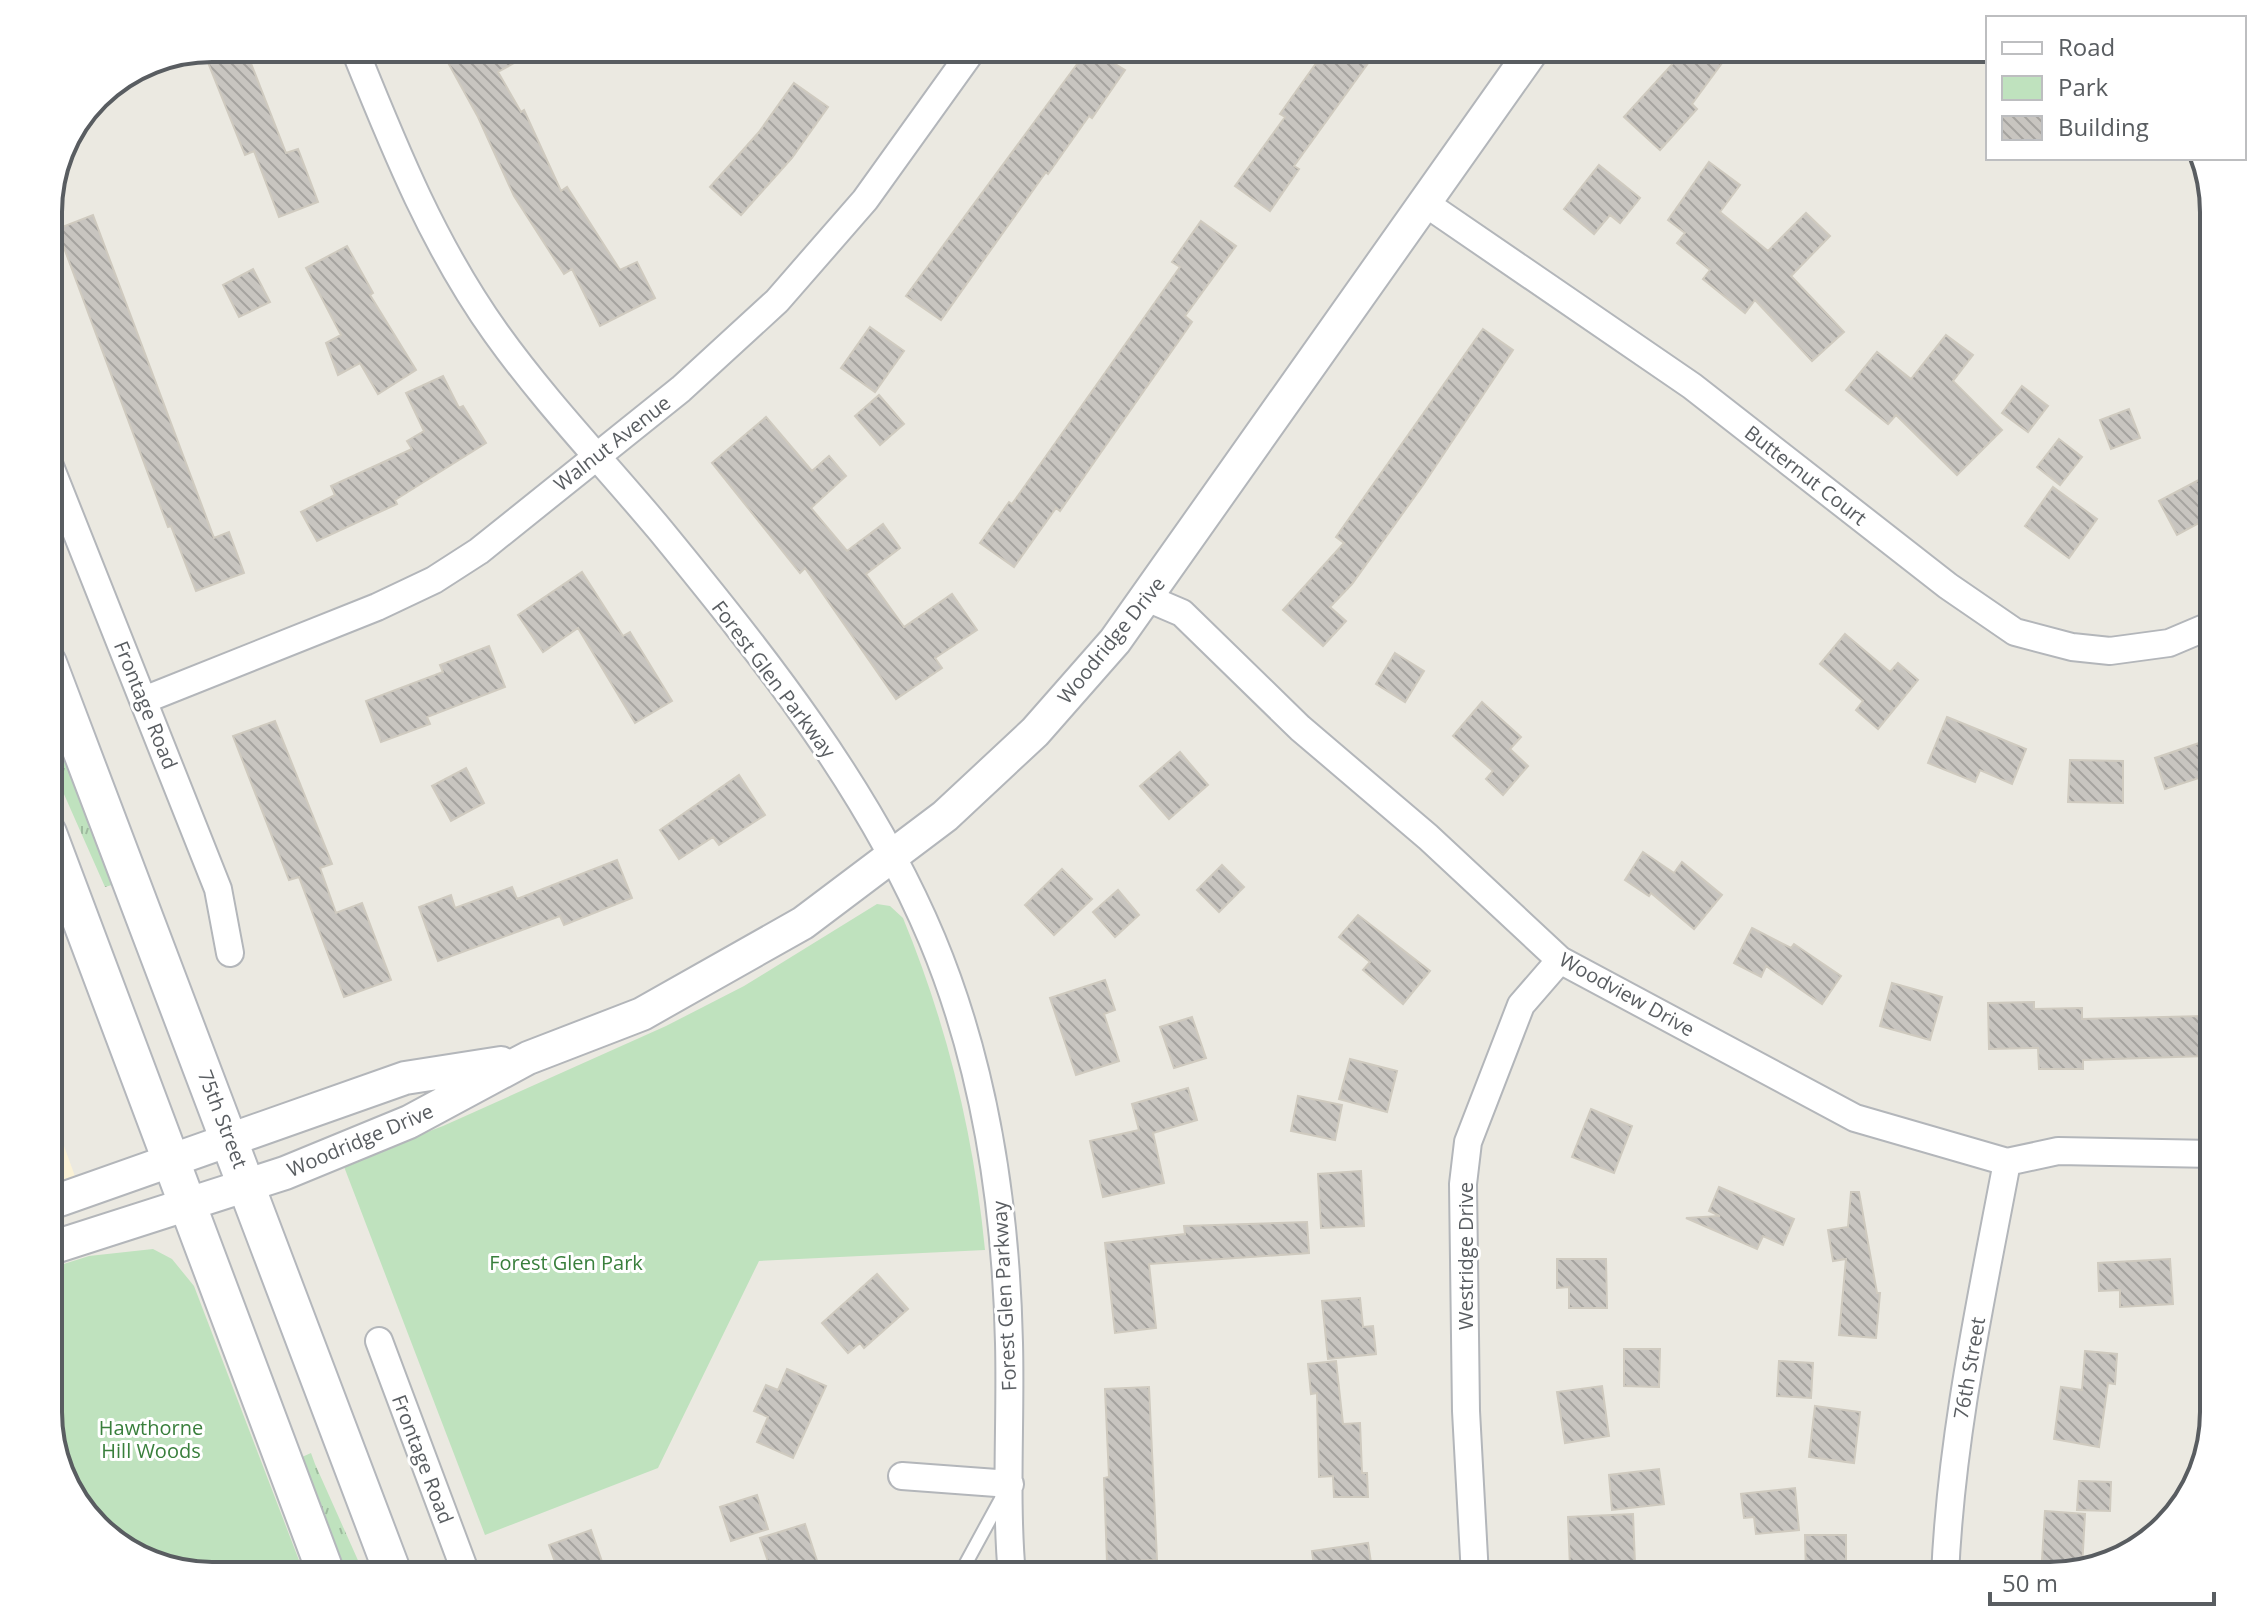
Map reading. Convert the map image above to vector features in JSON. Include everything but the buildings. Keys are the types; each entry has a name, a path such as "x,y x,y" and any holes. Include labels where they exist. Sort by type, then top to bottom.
{"main road":[{"name":"75th Street","path":"62,699 232,1141 389,1562"},
{"path":"62,891 171,1162 322,1562"}],"street":[{"name":"Forest Glen Parkway","path":"360,62 414,196 457,271 529,378 660,530 820,735 893,857 932,940 949,986 982,1103 992,1159 1006,1287 1012,1562"},
{"name":"Walnut Avenue","path":"144,700 377,607 434,580 479,551 681,389 777,301 865,200 964,62"},
{"name":"Woodridge Drive","path":"62,1245 248,1185 409,1122 528,1058 642,1014 803,923 893,857 981,784 1035,732 1147,598 1524,62"},
{"name":"Butternut Court","path":"1425,203 1692,386 1948,586 2015,632 2072,647 2110,651 2169,643 2200,630"},
{"name":"Frontage Road","path":"62,496 218,889 230,953"},
{"name":"Woodview Drive","path":"1147,598 1182,613 1300,728 1428,837 1560,960 1855,1118 2007,1162 2058,1151 2200,1154"},
{"name":"Westridge Drive","path":"1474,1562 1465,1366 1463,1184 1468,1142 1521,1005 1560,960"},
{"name":"Woodridge Drive","path":"62,1199 405,1078 528,1058"},
{"name":"76th Street","path":"1946,1562 1959,1413 2007,1162"},
{"name":"Frontage Road","path":"379,1341 462,1562"},
{"path":"902,1476 1010,1484"}],"lane":[{"path":"967,1562 1010,1484"}],"shaded area":[{"path":"62,1140 76,1179 62,1184"}],"green space":[{"path":"62,742 115,884 105,887 62,790"},
{"name":"Forest Glen Park","path":"877,904 890,906 903,918 933,999 966,1123 985,1250 759,1261 658,1468 485,1535 343,1164 443,1126 666,1026 744,986"},
{"name":"Hawthorne Hill Woods","path":"153,1249 172,1259 194,1286 300,1562 202,1562 164,1554 121,1531 87,1495 70,1460 62,1422 62,1265 89,1256"},
{"path":"311,1453 359,1562 342,1562 302,1457"}]}
